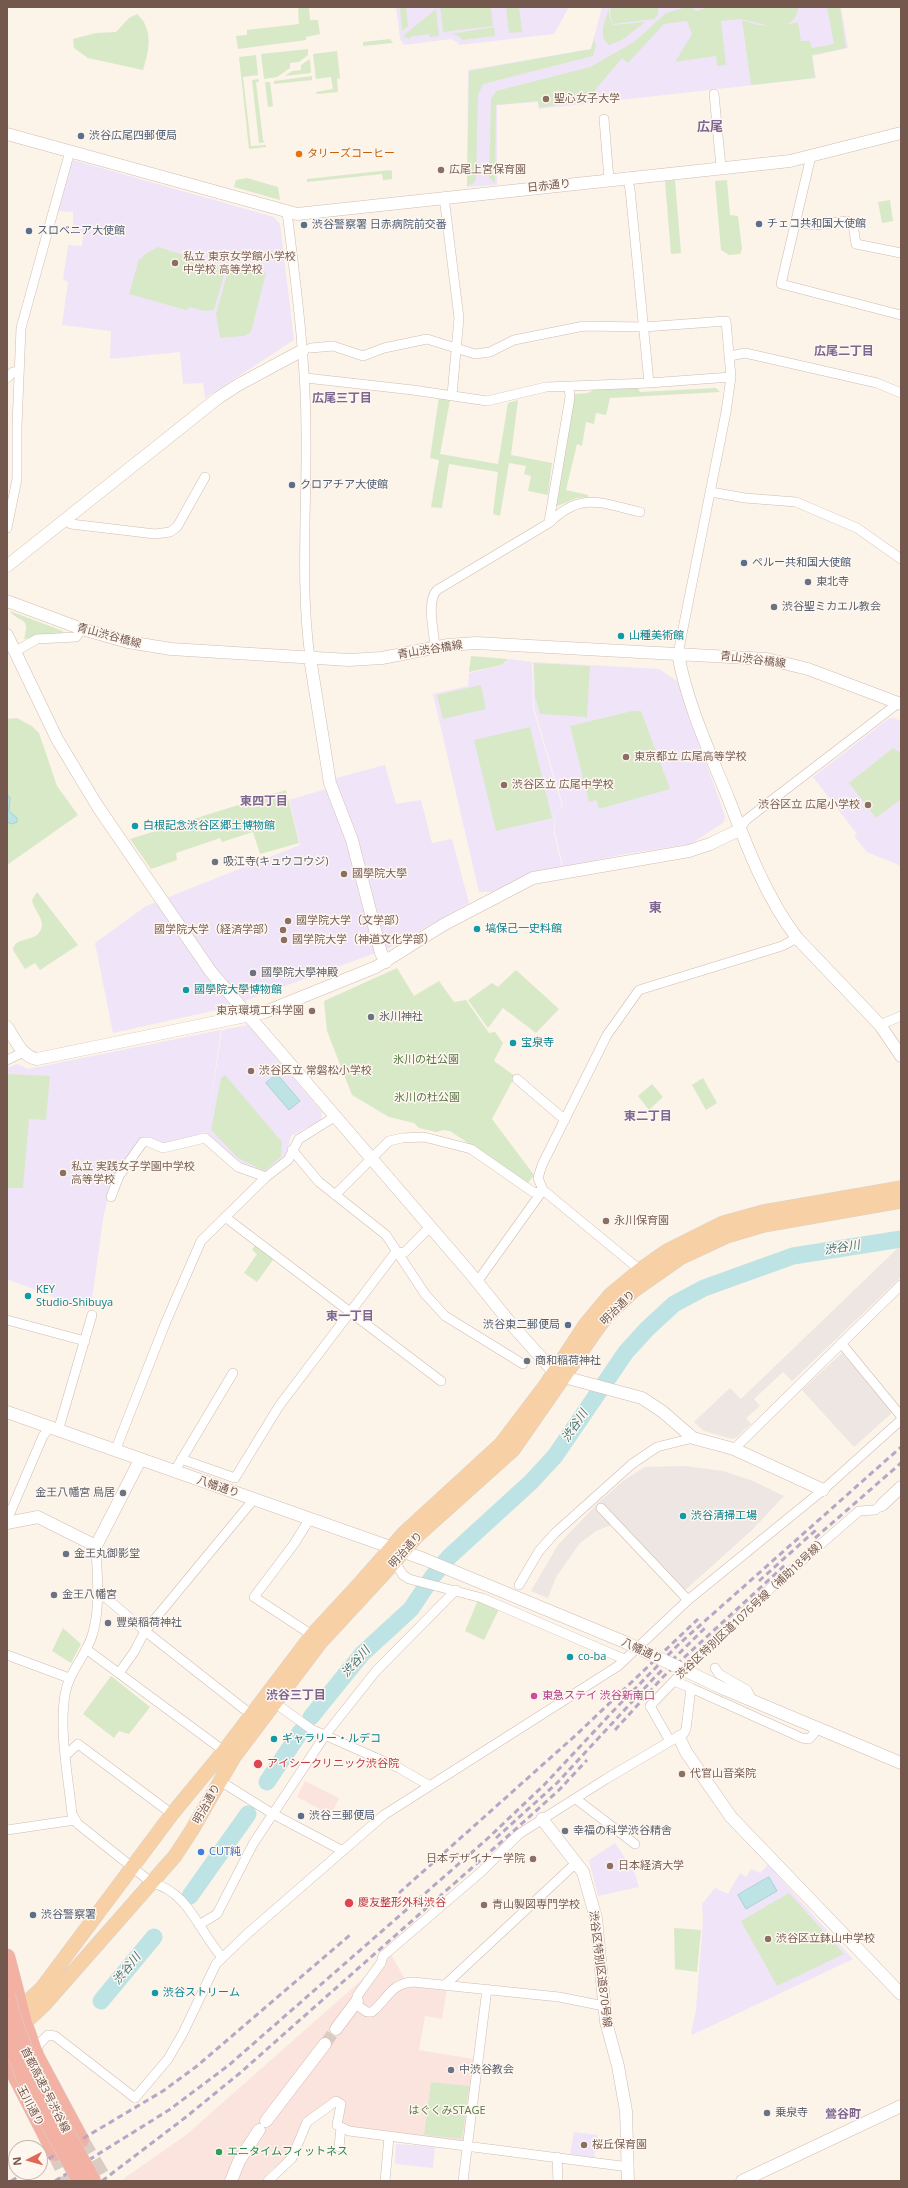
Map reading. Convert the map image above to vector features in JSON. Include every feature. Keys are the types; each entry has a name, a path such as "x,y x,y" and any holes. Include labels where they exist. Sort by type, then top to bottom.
{"highway":[{"path":"7,1957 22,2016 68,2147"},
{"name":"首都高速3号渋谷線","path":"7,1994 16,2026 33,2070 93,2181"},
{"path":"22,2016 24,2053 68,2147"},
{"name":"首都高速3号渋谷線","path":"7,2034 24,2077 80,2181"},
{"path":"7,2048 18,2059 68,2147"},
{"name":"玉川通り","path":"7,2059 68,2147"}],"main road":[{"name":"明治通り","path":"7,2038 42,1988 172,1814 224,1751 312,1635 362,1582 502,1462 523,1438 597,1310 640,1270 683,1242 736,1219 763,1212 901,1188"},
{"name":"明治通り","path":"559,1375 620,1304 664,1268 698,1248 727,1236 758,1227 901,1200"},
{"name":"明治通り","path":"7,2021 22,2016 44,2005 152,1883 192,1830 234,1757 332,1629 396,1554"}],"street":[{"path":"714,94 722,168"},
{"path":"604,120 609,179"},
{"name":"日赤通り","path":"7,134 287,212 305,213 627,177 790,161 901,133"},
{"path":"7,528 17,479 18,371 21,328 70,151"},
{"path":"811,156 781,284 901,315"},
{"path":"627,177 630,189 649,384"},
{"path":"444,197 459,318 452,395"},
{"path":"287,212 307,349 304,522 310,658 330,783 352,840 381,953 386,962"},
{"path":"796,222 815,225 847,221 853,225 856,244 901,253"},
{"path":"7,566 218,398 238,385 307,349 333,346 363,356 384,348 427,339 475,354 490,352 514,340 584,326 644,327 726,321 732,377 710,492 705,506 678,654 681,670 739,830 785,922 797,938 880,1025 901,1056"},
{"path":"730,356 745,353 877,383 901,393"},
{"path":"7,378 13,372 18,371"},
{"path":"306,378 452,395 487,401 546,387 569,388 649,384 732,377"},
{"path":"549,523 570,397 569,388"},
{"path":"65,520 71,524 155,534 170,532 177,527 204,477"},
{"path":"710,492 745,498 796,502 857,528 901,559"},
{"path":"435,647 433,595 437,590 549,523 562,510 578,502 595,502 640,512"},
{"name":"青山渋谷橋線","path":"7,601 82,629 128,642 172,649 310,658 371,659 435,647 476,643 746,657 788,663 814,671 900,703"},
{"path":"16,651 37,639 76,637 82,629"},
{"path":"7,635 16,651 57,740 98,807 194,948 512,1325 559,1375 646,1400 693,1438 734,1449 823,1490"},
{"path":"7,1027 24,1052 33,1058 41,1059 264,1012 386,962 443,925 533,878 689,851 710,844 739,830 746,820 900,703"},
{"path":"640,1270 541,1191 538,1178 542,1165 607,1035 639,990 782,946 797,938"},
{"path":"880,1025 901,1016"},
{"path":"7,1060 24,1052"},
{"path":"517,1079 564,1120"},
{"path":"115,1451 159,1338 201,1241 266,1177 288,1160 299,1139 336,1116"},
{"path":"335,1195 392,1139 424,1137 471,1149 533,1192 541,1191"},
{"path":"111,1197 119,1176 143,1142 149,1142 163,1148 204,1138 238,1167 266,1177"},
{"path":"292,1150 319,1182 386,1235 425,1294 445,1316 523,1364"},
{"path":"477,1282 541,1191"},
{"path":"225,1217 441,1381"},
{"path":"181,1460 235,1478 279,1406 390,1259 399,1253 405,1252 430,1227"},
{"path":"734,1449 901,1285"},
{"path":"7,1521 43,1436 54,1430 85,1341 92,1315"},
{"path":"7,1320 85,1341"},
{"path":"841,1343 901,1416"},
{"path":"174,1472 233,1373"},
{"name":"八幡通り","path":"7,1412 54,1430 254,1499 396,1554 430,1561 448,1568 627,1644 753,1702 901,1763"},
{"path":"36,2056 38,2044 45,2037 51,2035 135,2098 168,2059 183,2033 212,1971 222,1957 384,1815 602,1678 688,1600 823,1490 901,1420"},
{"path":"518,1585 539,1551 555,1533 632,1464 657,1447 693,1438"},
{"path":"140,1460 96,1546 98,1599 95,1624 86,1649 69,1678 64,1705 66,1755 72,1814 75,1820 152,1883 163,1886 191,1911 204,1936 222,1957"},
{"name":"渋谷区特別区道1076号線（補助18号線）","path":"674,1739 686,1729 691,1688 674,1681 695,1658 748,1609 859,1511 875,1510 901,1486"},
{"path":"119,1673 134,1652 145,1631 254,1499"},
{"path":"601,1508 688,1600"},
{"path":"7,1521 38,1516 96,1546"},
{"path":"309,1520 294,1544 254,1597 312,1635"},
{"path":"396,1554 403,1575 413,1580 482,1598 624,1659"},
{"path":"198,1925 217,1914 240,1867 326,1734 376,1671 456,1590"},
{"path":"98,1599 104,1596 145,1631 244,1709 249,1712 255,1711"},
{"path":"86,1649 224,1751"},
{"path":"7,1655 69,1678"},
{"path":"715,1668 719,1674 747,1690 753,1702"},
{"path":"674,1681 650,1706 674,1739 686,1752 731,1817 901,1994"},
{"path":"691,1688 802,1738 809,1739 818,1729"},
{"path":"275,1703 313,1730 326,1734 399,1768 430,1786"},
{"path":"336,2029 356,2003 357,1996 382,1963 383,1956 481,1872 519,1834 674,1739"},
{"path":"66,1755 78,1744 172,1814"},
{"path":"220,1781 273,1814 343,1851"},
{"path":"576,1799 635,1844"},
{"name":"渋谷区特別区道870号線","path":"542,1819 584,1875 597,1923 606,2022 622,2086 626,2111 629,2167 628,2181"},
{"path":"7,1830 75,1820"},
{"path":"445,1985 576,1863"},
{"path":"356,2003 367,2012 372,2012 391,1990 404,1982 559,1997 604,2006"},
{"path":"463,2181 487,1989"},
{"path":"231,2181 239,2160 262,2125 325,2044"},
{"path":"268,2181 296,2152 307,2122 336,2101 340,2104 337,2126 349,2131 629,2167"},
{"path":"742,2181 901,2106"},
{"path":"339,2147 342,2128"},
{"path":"385,2181 389,2137"},
{"path":"557,2157 558,2181"}],"shaded area":[{"path":"396,7 569,7 554,34 459,45 451,39 404,45 400,39"},
{"name":"聖心女子大学","path":"602,7 841,7 848,48 812,56 816,78 539,109 538,102 497,105 497,185 467,187 468,70 591,49"},
{"name":"私立 東京女学館小学校 中学校 高等学校","path":"73,160 274,217 280,224 294,340 205,398 203,383 183,384 180,352 110,359 111,331 62,325 68,282 63,279 68,245 82,246 83,233 73,231 73,212 57,211 71,161"},
{"name":"渋谷区立 広尾中学校","path":"509,659 532,662 533,708 562,806 554,813 554,833 562,867 533,874 495,892 479,892 433,694 468,686 469,673 503,665"},
{"name":"東京都立 広尾高等学校","path":"533,662 659,669 677,681 725,816 724,822 691,844 625,854 563,867 555,833 554,813 563,806 534,708"},
{"name":"渋谷区立 広尾小学校","path":"894,718 901,721 901,866 867,852 854,836 857,834 813,777 888,719"},
{"name":"國學院大學","path":"385,765 396,804 421,800 432,843 452,839 469,903 392,947 225,1008 113,1033 95,943 146,906 300,845 289,800 336,786 336,778"},
{"name":"私立 実践女子学園中学校 高等学校","path":"248,1025 322,1112 321,1120 291,1136 285,1159 266,1174 237,1161 206,1132 164,1145 147,1138 109,1193 103,1219 91,1307 85,1309 7,1279 7,1068 17,1064 28,1069 221,1030 207,1128 222,1030"},
{"path":"901,1245 901,1277 792,1381 783,1372 754,1399 760,1406 746,1418 751,1424 737,1437 732,1439 704,1431 694,1422 730,1388 741,1399"},
{"path":"842,1353 894,1411 854,1447 802,1390"},
{"path":"685,1466 723,1471 753,1481 784,1496 752,1530 683,1592 619,1522 596,1531 580,1543 556,1577 548,1598 531,1591 558,1545 599,1502 623,1481 645,1467"},
{"path":"305,1781 339,1798 331,1815 297,1797"},
{"name":"日本経済大学","path":"615,1843 634,1871 639,1887 598,1896 589,1860"},
{"name":"渋谷区立鉢山中学校","path":"768,1865 853,1959 692,2035 691,2033 696,2010 703,1920 702,1904 715,1888 728,1894 740,1873 746,1877 751,1869 760,1873"},
{"path":"391,1954 408,1985 447,1988 442,2019 425,2016 419,2050 474,2059 464,2141 374,2133 341,2124 344,2101 305,2120 295,2147 284,2162 272,2169 261,2181 124,2181 123,2179 186,2135"},
{"name":"桜丘保育園","path":"574,2132 598,2135 594,2158 570,2154"},
{"path":"396,2144 435,2147 433,2168 395,2164"}],"green space":[{"path":"298,7 309,7 310,20 318,20 320,34 306,37 306,40 238,49 236,36 247,35 247,30 299,24"},
{"path":"400,7 406,7 408,26 402,31"},
{"path":"440,7 491,7 493,26 443,32"},
{"path":"506,7 519,7 522,32 509,33"},
{"path":"611,7 658,7 658,15 654,19 613,24 610,15"},
{"path":"709,7 798,7 795,18 786,25 798,22 801,41 810,41 812,48 834,44 827,7 840,7 846,48 812,55 815,78 751,85 742,20 758,25 770,26 741,19 721,21 726,65 717,66 716,56 675,62 692,34 687,21 664,24 628,63 622,58 587,100 539,108 538,101 496,105 495,183 489,178 491,99 496,91 590,67 634,42 666,13 683,8 693,8 696,11"},
{"path":"436,9 439,36 430,37 429,34 410,37 410,39 403,36"},
{"path":"609,9 609,16 613,25 645,22 622,40 609,45 603,37 603,28"},
{"path":"137,14 146,26 149,40 143,70 88,58 74,48 73,39 96,33 116,32 129,18"},
{"path":"494,27 495,36 462,40 456,35 444,35"},
{"path":"594,38 596,46 593,56 483,84 478,95 476,179 473,184 467,186 469,71 591,49"},
{"path":"390,39 393,43 363,46 363,42"},
{"path":"308,49 308,55 299,62 290,63 290,68 277,77 264,79 261,54"},
{"path":"337,51 340,78 337,79 338,92 317,94 316,92 333,89 331,77 316,79 313,54"},
{"path":"256,55 258,75 243,77 251,146 266,145 266,147 249,149 239,57"},
{"path":"310,59 311,73 285,76 292,71 301,70 301,65"},
{"path":"312,76 312,80 274,84 274,81"},
{"path":"258,79 259,82 256,82 263,140 265,142 259,143 252,80"},
{"path":"265,82 270,82 273,106 268,107"},
{"path":"392,171 392,179 383,180 382,174 307,182 307,179"},
{"path":"247,178 278,187 280,200 234,187 236,180"},
{"path":"675,180 681,253 671,254 665,181"},
{"path":"727,180 730,215 738,216 742,249 740,254 729,255 721,250 715,181"},
{"path":"890,200 893,221 882,223 878,202"},
{"path":"158,247 226,268 214,310 204,311 190,307 186,310 129,294 139,259"},
{"path":"230,263 266,273 251,332 244,336 220,338 216,314"},
{"path":"636,385 640,392 716,388 720,392 610,398 606,415 596,413 594,424 586,422 582,446 577,444 566,490 588,495 588,497 577,498 555,507 575,394 588,393 597,388"},
{"path":"439,397 450,400 440,454 498,464 508,403 518,400 511,455 552,463 548,495 528,491 531,476 524,474 526,466 509,463 500,516 493,514 498,472 449,464 442,508 431,507 439,460 430,458"},
{"path":"10,611 63,631 62,635 46,634 24,639 26,631 25,623 13,615"},
{"path":"471,656 508,659 502,665 469,672"},
{"path":"534,663 590,666 587,717 540,714 535,696"},
{"path":"481,685 486,709 443,719 437,695"},
{"path":"632,711 641,711 670,789 599,809 596,800 589,802 570,726"},
{"path":"17,718 33,727 39,733 57,786 78,815 7,865 7,719"},
{"path":"530,727 552,818 496,831 474,740"},
{"path":"893,748 901,753 901,799 876,818 849,783"},
{"path":"286,790 299,843 260,854 253,832 222,842 220,838 176,853 177,860 151,869 130,839"},
{"path":"37,892 78,945 40,970 35,963 25,969 13,950 16,943 35,936 41,930 42,925 40,917 32,900"},
{"name":"氷川の社公園","path":"397,968 414,996 439,981 454,1002 466,1000 489,1033 495,1032 503,1043 494,1061 515,1076 492,1119 534,1175 528,1183 450,1131 444,1130 436,1132 419,1128 414,1123 389,1117 352,1095 327,1031 324,1001"},
{"path":"516,970 559,1009 536,1033 503,1008 488,1028 468,1000 492,983 498,987"},
{"path":"7,1074 50,1076 46,1120 29,1119 23,1188 7,1188"},
{"path":"225,1075 282,1142 281,1157 264,1171 238,1158 211,1130 221,1078"},
{"path":"703,1078 717,1103 706,1110 692,1085"},
{"path":"652,1084 663,1097 649,1110 638,1096"},
{"path":"256,1244 275,1257 257,1282 244,1273 257,1254 252,1250"},
{"path":"478,1600 499,1609 484,1640 465,1631"},
{"path":"63,1628 81,1644 71,1663 52,1651"},
{"path":"111,1676 150,1707 129,1734 119,1731 114,1738 83,1714"},
{"path":"789,1893 844,1954 777,1986 741,1921"},
{"path":"674,1928 701,1930 697,1972 675,1969"},
{"name":"はぐくみSTAGE","path":"431,2082 469,2086 462,2139 424,2135"}],"water":[{"path":"7,794 10,798 9,811 17,818 17,822 12,824 7,822"},
{"path":"277,1074 300,1101 289,1110 266,1083"},
{"path":"769,1877 777,1891 746,1909 738,1895"}],"waterway":[{"name":"渋谷川","path":"311,1717 362,1654 411,1609 433,1576 450,1556 531,1482 555,1456 626,1352 647,1329 674,1304 704,1288 793,1256 901,1239"},
{"name":"渋谷川","path":"267,1782 301,1731"},
{"name":"渋谷川","path":"190,1896 248,1814"},
{"name":"渋谷川","path":"101,2001 154,1937"}],"tunnel":[{"path":"325,2044 336,2029"},
{"path":"81,2140 105,2181"},
{"path":"55,2153 69,2181"}],"railway":[{"path":"55,2181 169,2110 229,2065 486,1840 544,1785 617,1707 679,1644 901,1447"},
{"path":"815,1538 901,1463"},
{"path":"759,1581 817,1529"},
{"path":"615,1730 663,1677 785,1565"},
{"path":"399,1893 576,1735 698,1619"},
{"path":"496,1838 557,1783 654,1678 706,1627"},
{"path":"102,2181 186,2117 240,2073 527,1819 560,1789 587,1760"},
{"path":"48,2159 163,2091 197,2066 350,1935"}],"place":[{"name":"聖心女子大学","path":"546,99"},
{"name":"渋谷広尾四郵便局","path":"81,136"},
{"name":"タリーズコーヒー","path":"299,154"},
{"name":"広尾上宮保育園","path":"441,170"},
{"name":"チェコ共和国大使館","path":"759,224"},
{"name":"渋谷警察署 日赤病院前交番","path":"304,225"},
{"name":"スロベニア大使館","path":"29,231"},
{"name":"私立 東京女学館小学校 中学校 高等学校","path":"175,263"},
{"name":"クロアチア大使館","path":"292,485"},
{"name":"ペルー共和国大使館","path":"744,563"},
{"name":"東北寺","path":"808,582"},
{"name":"渋谷聖ミカエル教会","path":"774,607"},
{"name":"山種美術館","path":"621,636"},
{"name":"東京都立 広尾高等学校","path":"626,757"},
{"name":"渋谷区立 広尾中学校","path":"504,785"},
{"name":"渋谷区立 広尾小学校","path":"868,805"},
{"name":"白根記念渋谷区郷土博物館","path":"135,826"},
{"name":"吸江寺(キュウコウジ)","path":"215,862"},
{"name":"國學院大學","path":"344,874"},
{"name":"國学院大学（文学部）","path":"288,921"},
{"name":"塙保己一史料館","path":"477,929"},
{"name":"國学院大学（経済学部）","path":"283,930"},
{"name":"國学院大学（神道文化学部）","path":"284,940"},
{"name":"國學院大學神殿","path":"253,973"},
{"name":"國學院大學博物館","path":"186,990"},
{"name":"東京環境工科学園","path":"312,1011"},
{"name":"氷川神社","path":"371,1017"},
{"name":"宝泉寺","path":"513,1043"},
{"name":"渋谷区立 常磐松小学校","path":"251,1071"},
{"name":"私立 実践女子学園中学校 高等学校","path":"63,1173"},
{"name":"永川保育園","path":"606,1221"},
{"name":"KEY Studio-Shibuya","path":"28,1296"},
{"name":"渋谷東二郵便局","path":"568,1325"},
{"name":"商和稲荷神社","path":"527,1361"},
{"name":"金王八幡宮 鳥居","path":"123,1493"},
{"name":"渋谷清掃工場","path":"683,1516"},
{"name":"金王丸御影堂","path":"66,1554"},
{"name":"金王八幡宮","path":"54,1595"},
{"name":"豐榮稲荷神社","path":"108,1623"},
{"name":"co-ba","path":"570,1657"},
{"name":"東急ステイ 渋谷新南口","path":"534,1696"},
{"name":"ギャラリー・ルデコ","path":"274,1739"},
{"name":"アイシークリニック渋谷院","path":"258,1764"},
{"name":"代官山音楽院","path":"682,1774"},
{"name":"渋谷三郵便局","path":"301,1816"},
{"name":"幸福の科学渋谷精舎","path":"565,1831"},
{"name":"CUT純","path":"201,1852"},
{"name":"日本デザイナー学院","path":"533,1859"},
{"name":"日本経済大学","path":"610,1866"},
{"name":"慶友整形外科渋谷","path":"349,1903"},
{"name":"青山製図専門学校","path":"484,1905"},
{"name":"渋谷警察署","path":"33,1915"},
{"name":"渋谷区立鉢山中学校","path":"768,1939"},
{"name":"渋谷ストリーム","path":"155,1993"},
{"name":"中渋谷教会","path":"451,2070"},
{"name":"乗泉寺","path":"767,2113"},
{"name":"桜丘保育園","path":"584,2145"},
{"name":"エニタイムフィットネス","path":"219,2152"}],"district":[{"name":"広尾","path":"710,127"},
{"name":"広尾二丁目","path":"844,352"},
{"name":"広尾三丁目","path":"342,399"},
{"name":"東四丁目","path":"264,802"},
{"name":"東","path":"655,908"},
{"name":"東二丁目","path":"648,1117"},
{"name":"東一丁目","path":"350,1317"},
{"name":"渋谷三丁目","path":"296,1696"},
{"name":"鶯谷町","path":"843,2115"}],"park label":[{"name":"氷川の杜公園","path":"427,1098"}]}
